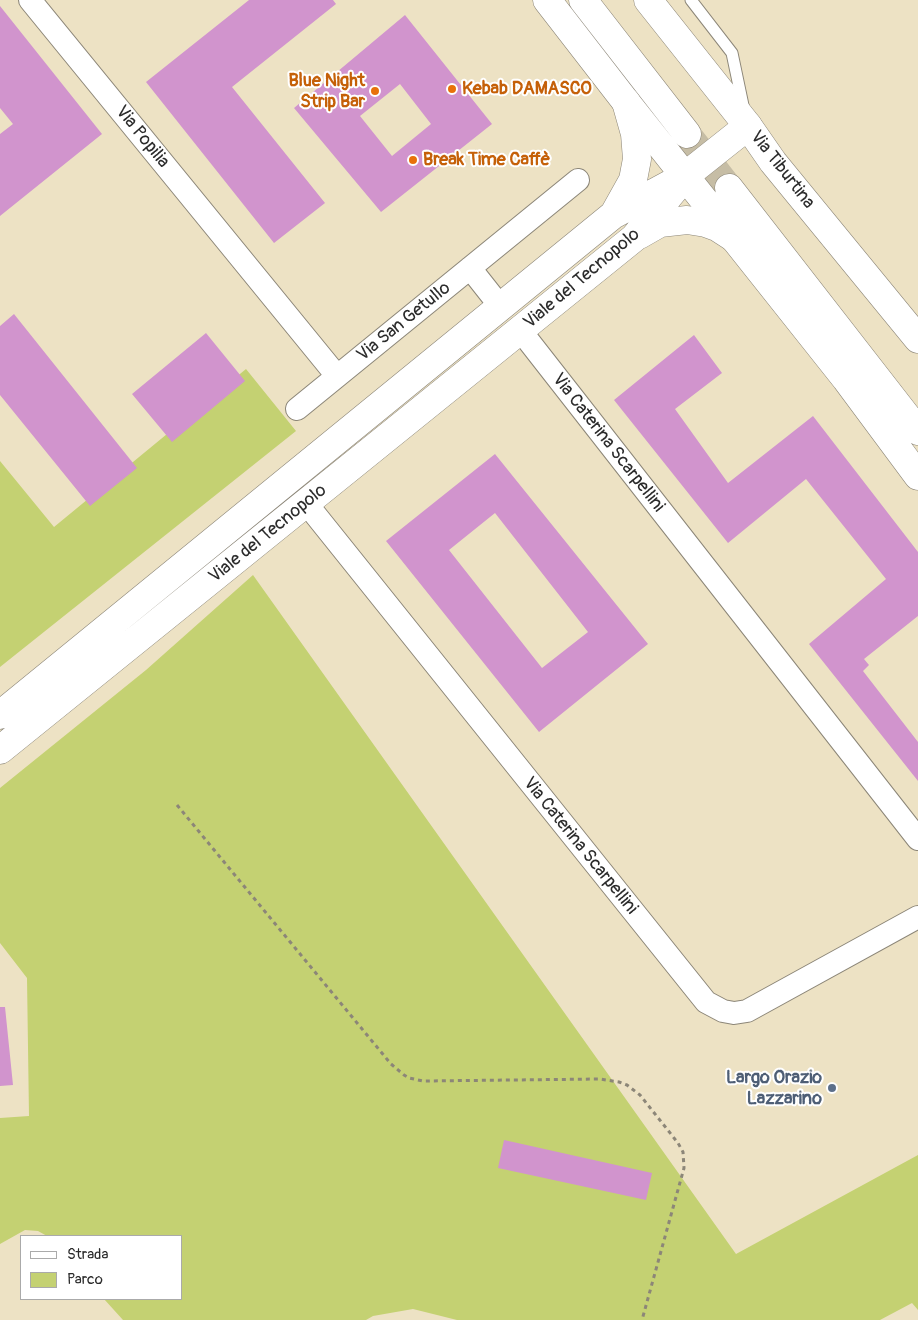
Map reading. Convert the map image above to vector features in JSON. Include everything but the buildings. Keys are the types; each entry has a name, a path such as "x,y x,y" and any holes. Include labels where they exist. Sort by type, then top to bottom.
{"main road":[{"path":"548,0 626,102 860,397 918,476"},
{"path":"583,0 687,134"},
{"name":"Via Tiburtina","path":"648,0 748,126 774,162 918,339"},
{"path":"613,215 633,180 637,159 635,134 626,102"},
{"path":"685,176 748,126"},
{"name":"Viale del Tecnopolo","path":"0,715 613,215 685,176"},
{"name":"Viale del Tecnopolo","path":"0,750 634,238 685,176"},
{"path":"729,188 918,431"},
{"path":"634,238 660,223 677,220 706,223 717,227 734,238"}],"street":[{"name":"Via Popilia","path":"30,0 337,376"},
{"name":"Via San Getullo","path":"297,409 578,180"},
{"path":"470,268 500,306"},
{"name":"Via Caterina Scarpellini","path":"520,330 918,839"},
{"name":"Via Caterina Scarpellini","path":"306,503 706,1002 723,1011 746,1011 918,917"}],"lane":[{"path":"691,0 732,53 748,126"}],"path":[{"path":"178,805 391,1064 404,1075 422,1081 600,1078 627,1085 640,1095 678,1143 683,1152 684,1168 642,1320"}],"green space":[{"path":"246,369 296,431 0,667 0,461 54,527"},
{"path":"253,575 736,1254 918,1155 918,1310 912,1303 880,1320 457,1320 413,1309 373,1316 366,1320 123,1320 105,1300 182,1300 182,1235 45,1235 38,1231 25,1230 0,1244 0,1118 29,1116 27,978 0,943 0,788 146,670"}],"tunnel":[{"path":"687,134 729,188"}],"place":[{"name":"Kebab DAMASCO","path":"452,89"},
{"name":"Blue Night Strip Bar","path":"375,91"},
{"name":"Break Time Caffè","path":"413,160"},
{"name":"Largo Orazio Lazzarino","path":"832,1088"}]}
